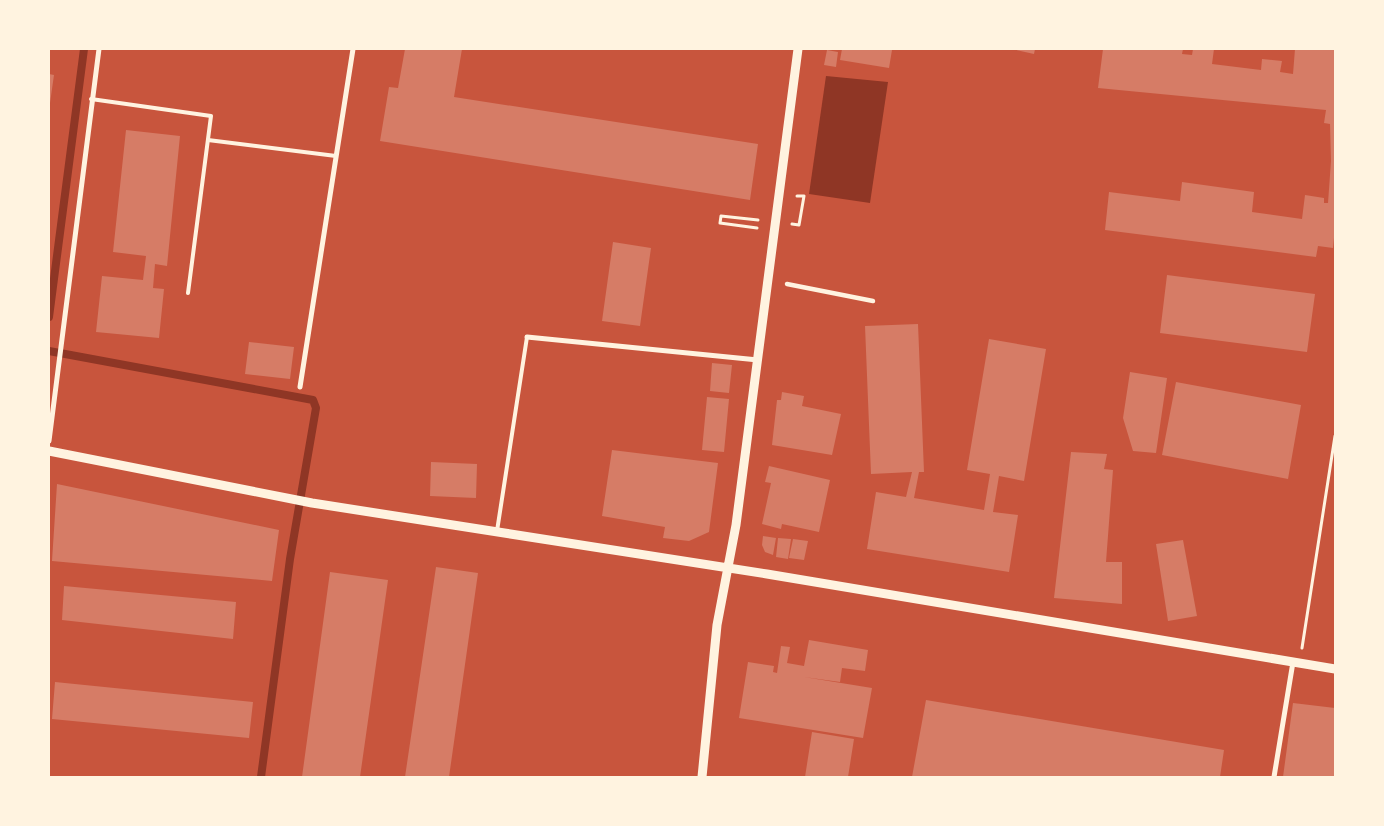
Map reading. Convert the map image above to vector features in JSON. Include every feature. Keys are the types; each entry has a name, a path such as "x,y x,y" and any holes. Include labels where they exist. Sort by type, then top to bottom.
{"street":[{"path":"49,441 99,49"},
{"path":"300,387 353,49"},
{"path":"702,777 716,625 736,525 798,49"},
{"path":"787,284 873,302"},
{"path":"527,337 758,360"},
{"path":"49,451 312,503 497,531 1335,669"},
{"path":"1274,777 1296,663"}],"lane":[{"path":"92,99 211,116 188,293"},
{"path":"208,140 336,156"},
{"path":"497,531 527,337"}],"path":[{"path":"793,204 794,196 804,196 799,225"},
{"path":"743,218 721,216 720,223 757,228"},
{"path":"1296,663 1335,436"}],"shaded area":[{"path":"826,76 888,82 870,203 809,194"}],"building":[{"path":"405,49 462,49 454,97 758,144 750,200 380,141 389,87 398,88"},
{"path":"842,49 892,50 889,68 840,60"},
{"path":"1012,49 1035,49 1034,54"},
{"path":"1103,49 1183,49 1182,54 1192,55 1193,49 1214,49 1212,64 1261,70 1262,59 1282,61 1280,72 1293,74 1295,49 1335,49 1335,228 1333,248 1318,246 1316,257 1105,230 1109,192 1180,201 1182,182 1254,192 1252,212 1302,219 1305,195 1324,198 1324,203 1328,203 1331,161 1330,124 1324,123 1326,110 1098,88"},
{"path":"827,50 838,52 836,67 824,65"},
{"path":"49,74 54,75 50,103 49,103"},
{"path":"126,130 180,136 167,266 155,264 153,288 164,289 159,338 96,332 102,276 143,280 146,256 113,252"},
{"path":"613,242 651,248 640,326 602,321"},
{"path":"1167,275 1315,294 1307,352 1160,333"},
{"path":"918,324 924,472 919,472 914,498 984,510 990,474 967,470 989,339 1046,349 1024,481 999,476 993,512 1018,515 1009,572 867,549 876,492 906,497 912,472 871,474 865,326"},
{"path":"249,342 294,347 290,379 245,374"},
{"path":"712,363 732,365 729,393 710,391"},
{"path":"1130,372 1167,378 1156,453 1133,451 1123,418"},
{"path":"1176,382 1301,405 1288,479 1162,455"},
{"path":"782,392 804,396 802,406 841,414 832,455 772,445 777,400 781,400"},
{"path":"707,397 729,399 724,452 702,450"},
{"path":"612,450 718,463 709,532 689,541 663,538 665,527 602,516"},
{"path":"1071,452 1107,454 1104,469 1113,470 1106,562 1122,562 1122,604 1054,598"},
{"path":"431,462 477,464 476,498 430,496"},
{"path":"769,466 830,480 819,532 782,524 781,529 762,524 771,483 765,482"},
{"path":"57,484 279,530 272,581 52,561"},
{"path":"763,536 776,538 773,555 765,552 762,545"},
{"path":"778,538 791,539 788,559 776,557"},
{"path":"793,539 808,541 804,560 789,558"},
{"path":"1183,540 1197,616 1168,621 1156,544"},
{"path":"436,567 478,573 449,777 405,777"},
{"path":"330,572 388,580 360,777 302,777"},
{"path":"64,586 236,602 233,639 62,620"},
{"path":"809,640 868,650 865,671 842,668 840,682 804,677 872,688 863,738 739,718 748,662 774,666 773,672 777,673 781,646 790,647 787,663 804,666"},
{"path":"55,682 253,702 249,738 52,719"},
{"path":"926,700 1224,750 1220,777 912,777"},
{"path":"1293,703 1335,708 1335,777 1283,777"},
{"path":"812,732 854,739 848,777 805,777"}],"waterway":[{"path":"49,317 84,49"},
{"path":"49,351 313,400 316,408 290,559 261,777"}]}
